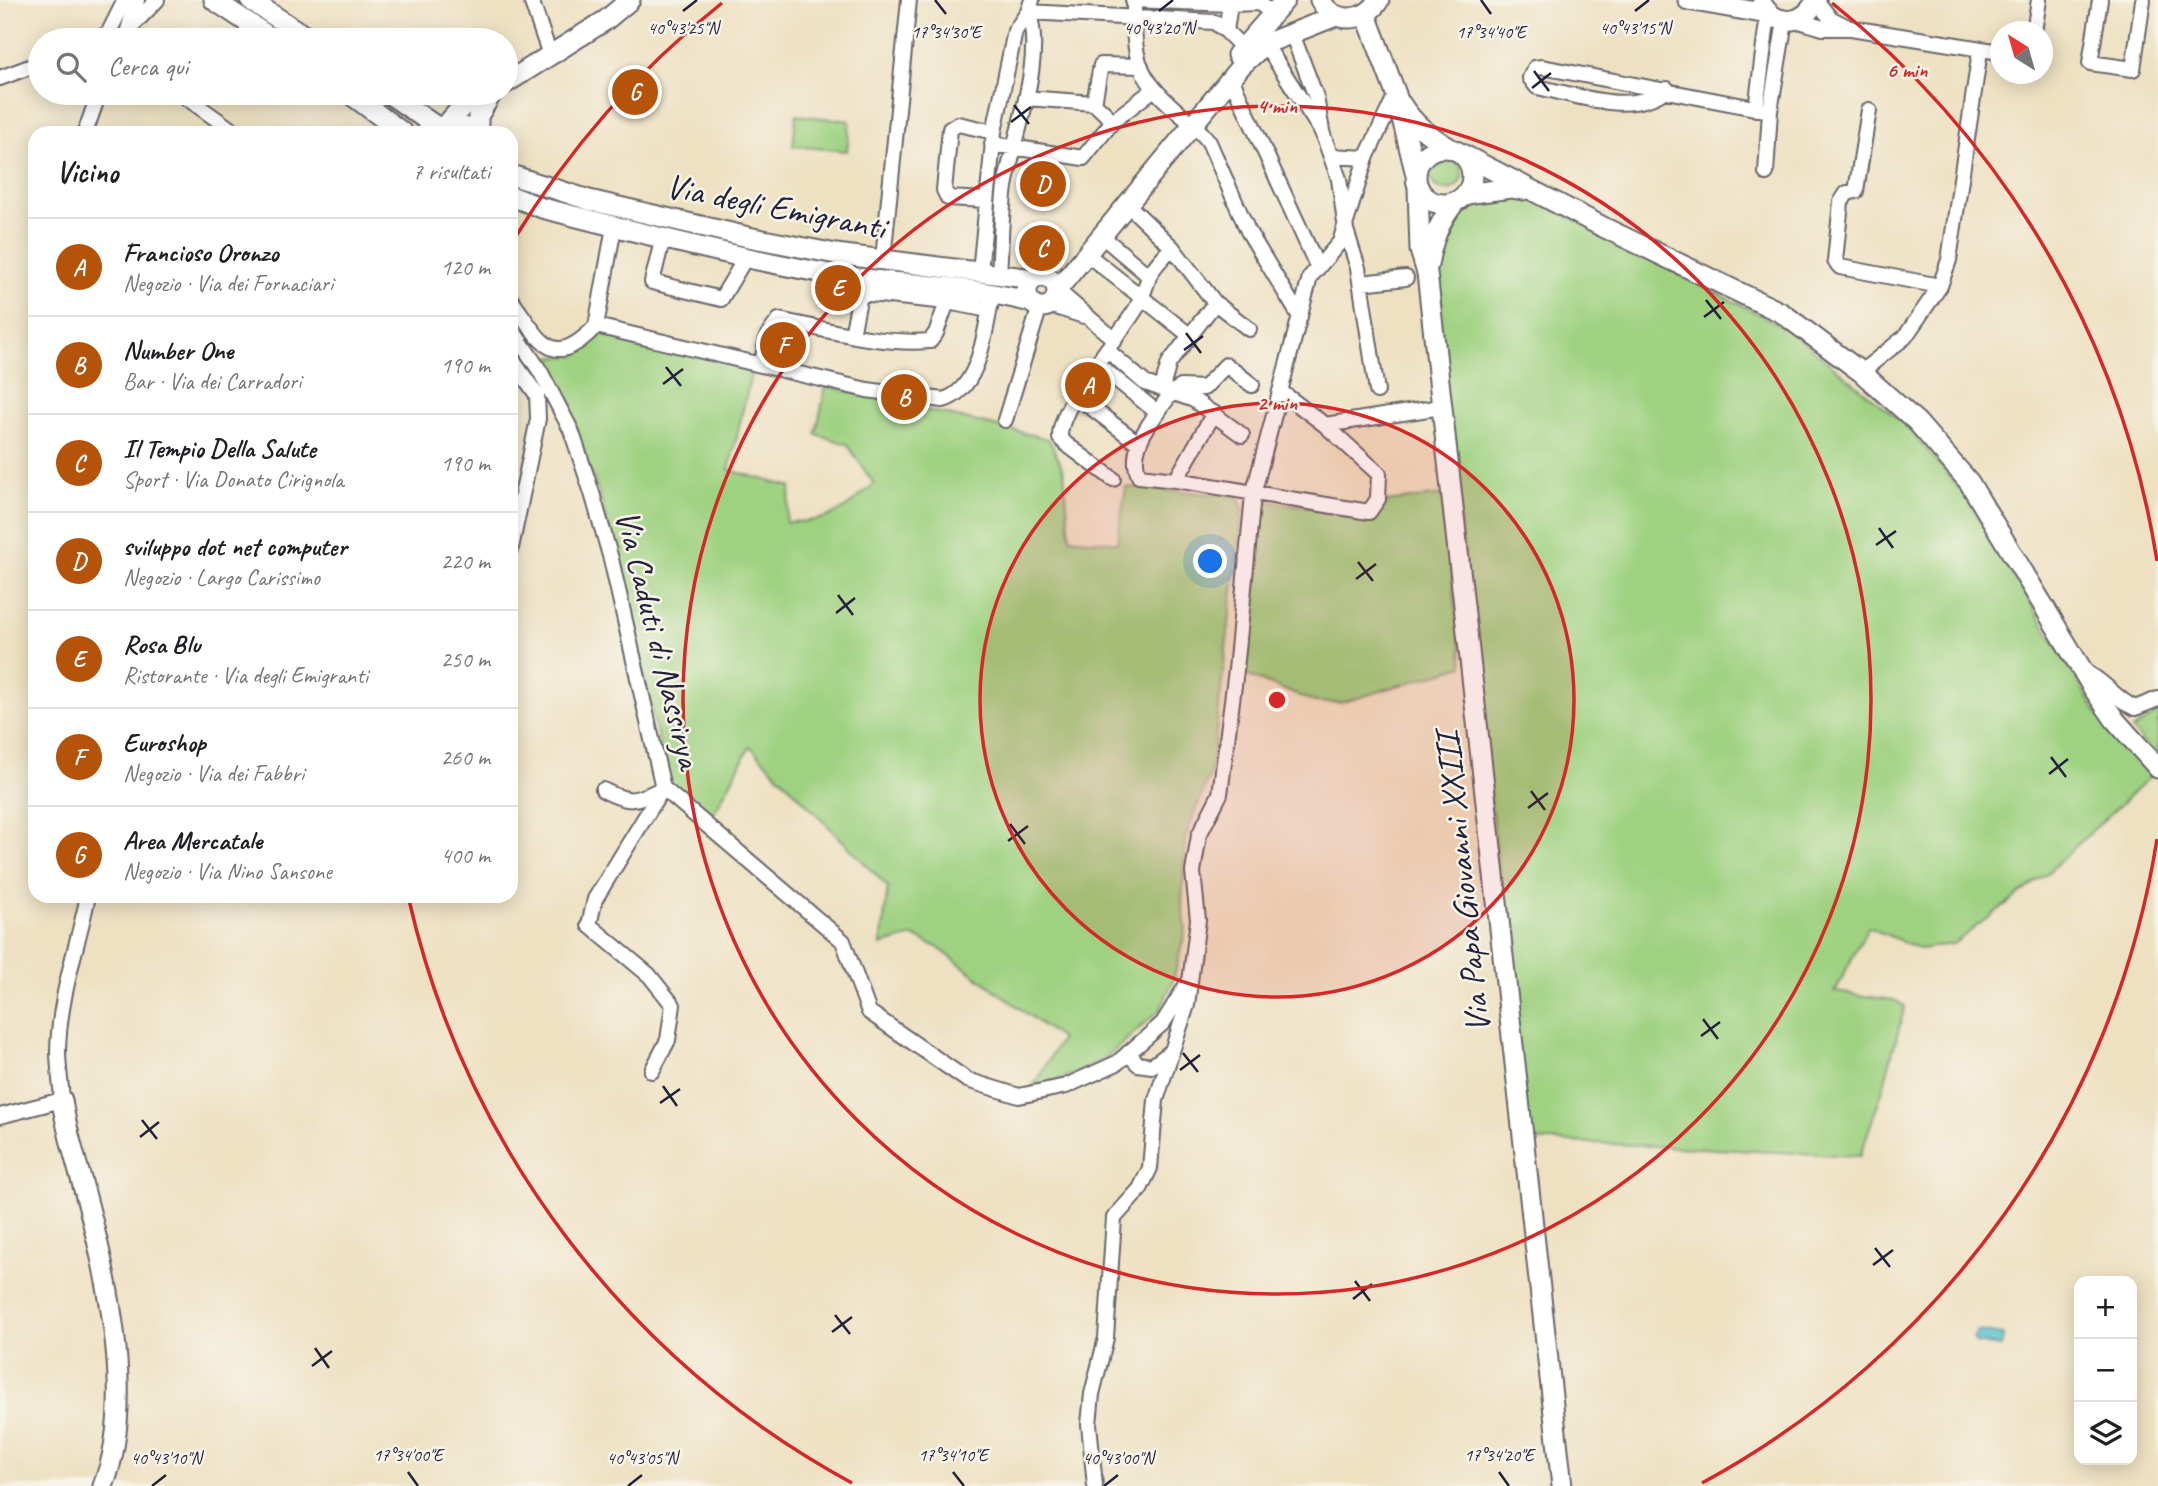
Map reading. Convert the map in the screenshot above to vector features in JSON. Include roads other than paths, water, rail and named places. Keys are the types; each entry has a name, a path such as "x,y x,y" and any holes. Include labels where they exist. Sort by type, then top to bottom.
{"main road":[{"path":"214,0 256,28"},
{"path":"250,0 293,28"},
{"path":"1320,0 1336,16"},
{"path":"1043,294 1190,122 1265,44 1291,31 1336,16 1356,18 1366,15 1380,0"},
{"path":"1688,0 1777,14 1812,9 1816,0"},
{"path":"518,74 601,10 627,1"},
{"path":"1043,294 1088,255 1128,205 1243,48 1269,4"},
{"name":"Via Papa Giovanni XXIII","path":"1366,15 1396,94 1417,182 1420,250 1427,273 1562,1486"},
{"path":"518,64 548,50"},
{"name":"Via Papa Giovanni XXIII","path":"1396,94 1410,118 1426,134 1535,193 1783,313 1861,372 1917,422 1969,482 2115,720 2158,768"},
{"path":"365,105 394,126"},
{"path":"405,105 435,126"},
{"path":"440,126 462,105"},
{"path":"477,126 478,116 485,105"},
{"path":"1460,198 1472,178 1468,161 1457,152 1443,148 1427,154 1421,160 1417,182 1430,201 1438,204 1511,187 1535,193"},
{"name":"Via degli Emigranti","path":"518,177 589,200 748,237 883,260 990,287"},
{"name":"Via Papa Giovanni XXIII","path":"1427,273 1432,244 1442,218 1460,198"},
{"name":"Via degli Emigranti","path":"518,199 542,208 614,227 862,285 990,287 1043,294"},
{"path":"62,1100 101,1254 113,1335 117,1399 115,1434 103,1486"}],"street":[{"path":"111,28 125,0"},
{"path":"130,28 137,0"},
{"path":"133,28 157,0"},
{"path":"531,0 548,50"},
{"path":"883,260 909,0"},
{"path":"1269,4 1133,0 1134,50 1153,90 1209,142 1265,262 1300,317"},
{"path":"1816,0 1830,18 1851,28"},
{"path":"2036,21 2039,0"},
{"path":"2100,0 2090,63 2133,69 2143,0"},
{"path":"1226,31 1230,2"},
{"path":"1030,6 1134,18 1214,22 1243,48"},
{"path":"596,326 867,390 943,400 955,397 965,388 975,366 1005,187 1026,98 1035,30 1030,6"},
{"path":"990,287 985,200 993,138 1015,31 1030,6"},
{"path":"1766,173 1763,110 1777,14 1824,28 1851,28 1941,41 1990,52"},
{"path":"1291,31 1316,97 1322,132 1339,178 1345,224 1361,283 1377,391"},
{"path":"1265,44 1322,132"},
{"path":"1861,372 1905,337 1940,286 1949,260 1980,51"},
{"path":"1094,103 1101,65 1140,66"},
{"path":"1667,89 1653,100 1630,105 1537,88 1530,78 1535,68 1542,67 1667,89 1763,110"},
{"path":"0,78 28,68"},
{"path":"1231,78 1318,268"},
{"path":"985,200 948,198 944,190 950,129 958,124 1015,147 1083,158 1113,121 1153,90"},
{"path":"1095,1486 1089,1424 1092,1394 1106,1338 1114,1218 1140,1189 1150,1168 1156,1100 1187,1005 1198,920 1193,872 1199,835 1220,794 1236,670 1253,495 1310,277 1340,242 1366,158 1396,94"},
{"path":"1026,98 1094,103 1113,121"},
{"path":"87,126 95,105"},
{"path":"197,105 226,126"},
{"path":"1869,110 1856,191 1847,193 1841,202 1835,261 1840,267 1940,286"},
{"path":"1331,156 1366,158"},
{"path":"1128,205 1172,247 1215,303 1249,329"},
{"path":"518,309 537,334 554,349 565,351 580,343 596,326 614,227"},
{"name":"Via degli Emigranti","path":"663,237 652,282 721,299 746,257"},
{"path":"1103,237 1149,276"},
{"path":"1113,479 1060,438 1059,431 1076,396 1142,299 1149,276 1172,247"},
{"path":"1088,255 1188,334"},
{"path":"1361,283 1406,278"},
{"path":"852,335 862,285 947,302 990,287"},
{"path":"1005,420 1043,294 1075,303 1145,383 1167,390 1214,413 1242,435"},
{"path":"761,365 768,335 779,320 881,340 930,341 936,333 947,302"},
{"path":"1215,303 1188,334 1170,363 1167,390 1158,413 1138,443 1135,466 1139,476 1369,512 1378,499 1379,474 1325,425 1280,391"},
{"name":"Via Caduti di Nassirya","path":"518,338 540,371 571,429 584,468 611,559 663,788 843,941 869,1012 967,1080 1019,1096 1066,1086 1117,1063 1163,1023 1189,979"},
{"path":"1097,364 1158,413"},
{"path":"1167,390 1181,387 1204,388 1226,365 1252,385"},
{"path":"518,368 537,395 538,419 518,515"},
{"path":"1076,396 1138,443"},
{"path":"1325,425 1441,407"},
{"path":"1176,480 1214,413"},
{"path":"2083,671 2095,676 2119,701 2135,708 2158,699"},
{"path":"603,790 620,799 636,801 663,788"},
{"path":"652,1071 668,1040 673,1005 649,975 589,925 595,899 663,788"},
{"path":"0,1116 62,1100 58,1053 61,1020 66,984 87,903"},
{"path":"1163,1023 1179,1030"},
{"path":"1128,1054 1138,1064 1152,1066 1172,1051"}],"water":[{"path":"1978,1331 2003,1335 2001,1347 1976,1343 1973,1338"}],"place":[{"name":"Area Mercatale","path":"635,92"},
{"name":"sviluppo dot net computer","path":"1043,184"},
{"name":"Il Tempio Della Salute","path":"1042,248"},
{"name":"Rosa Blu","path":"838,288"},
{"name":"Euroshop","path":"783,345"},
{"name":"Francioso Oronzo","path":"1088,385"},
{"name":"Number One","path":"904,397"}]}
